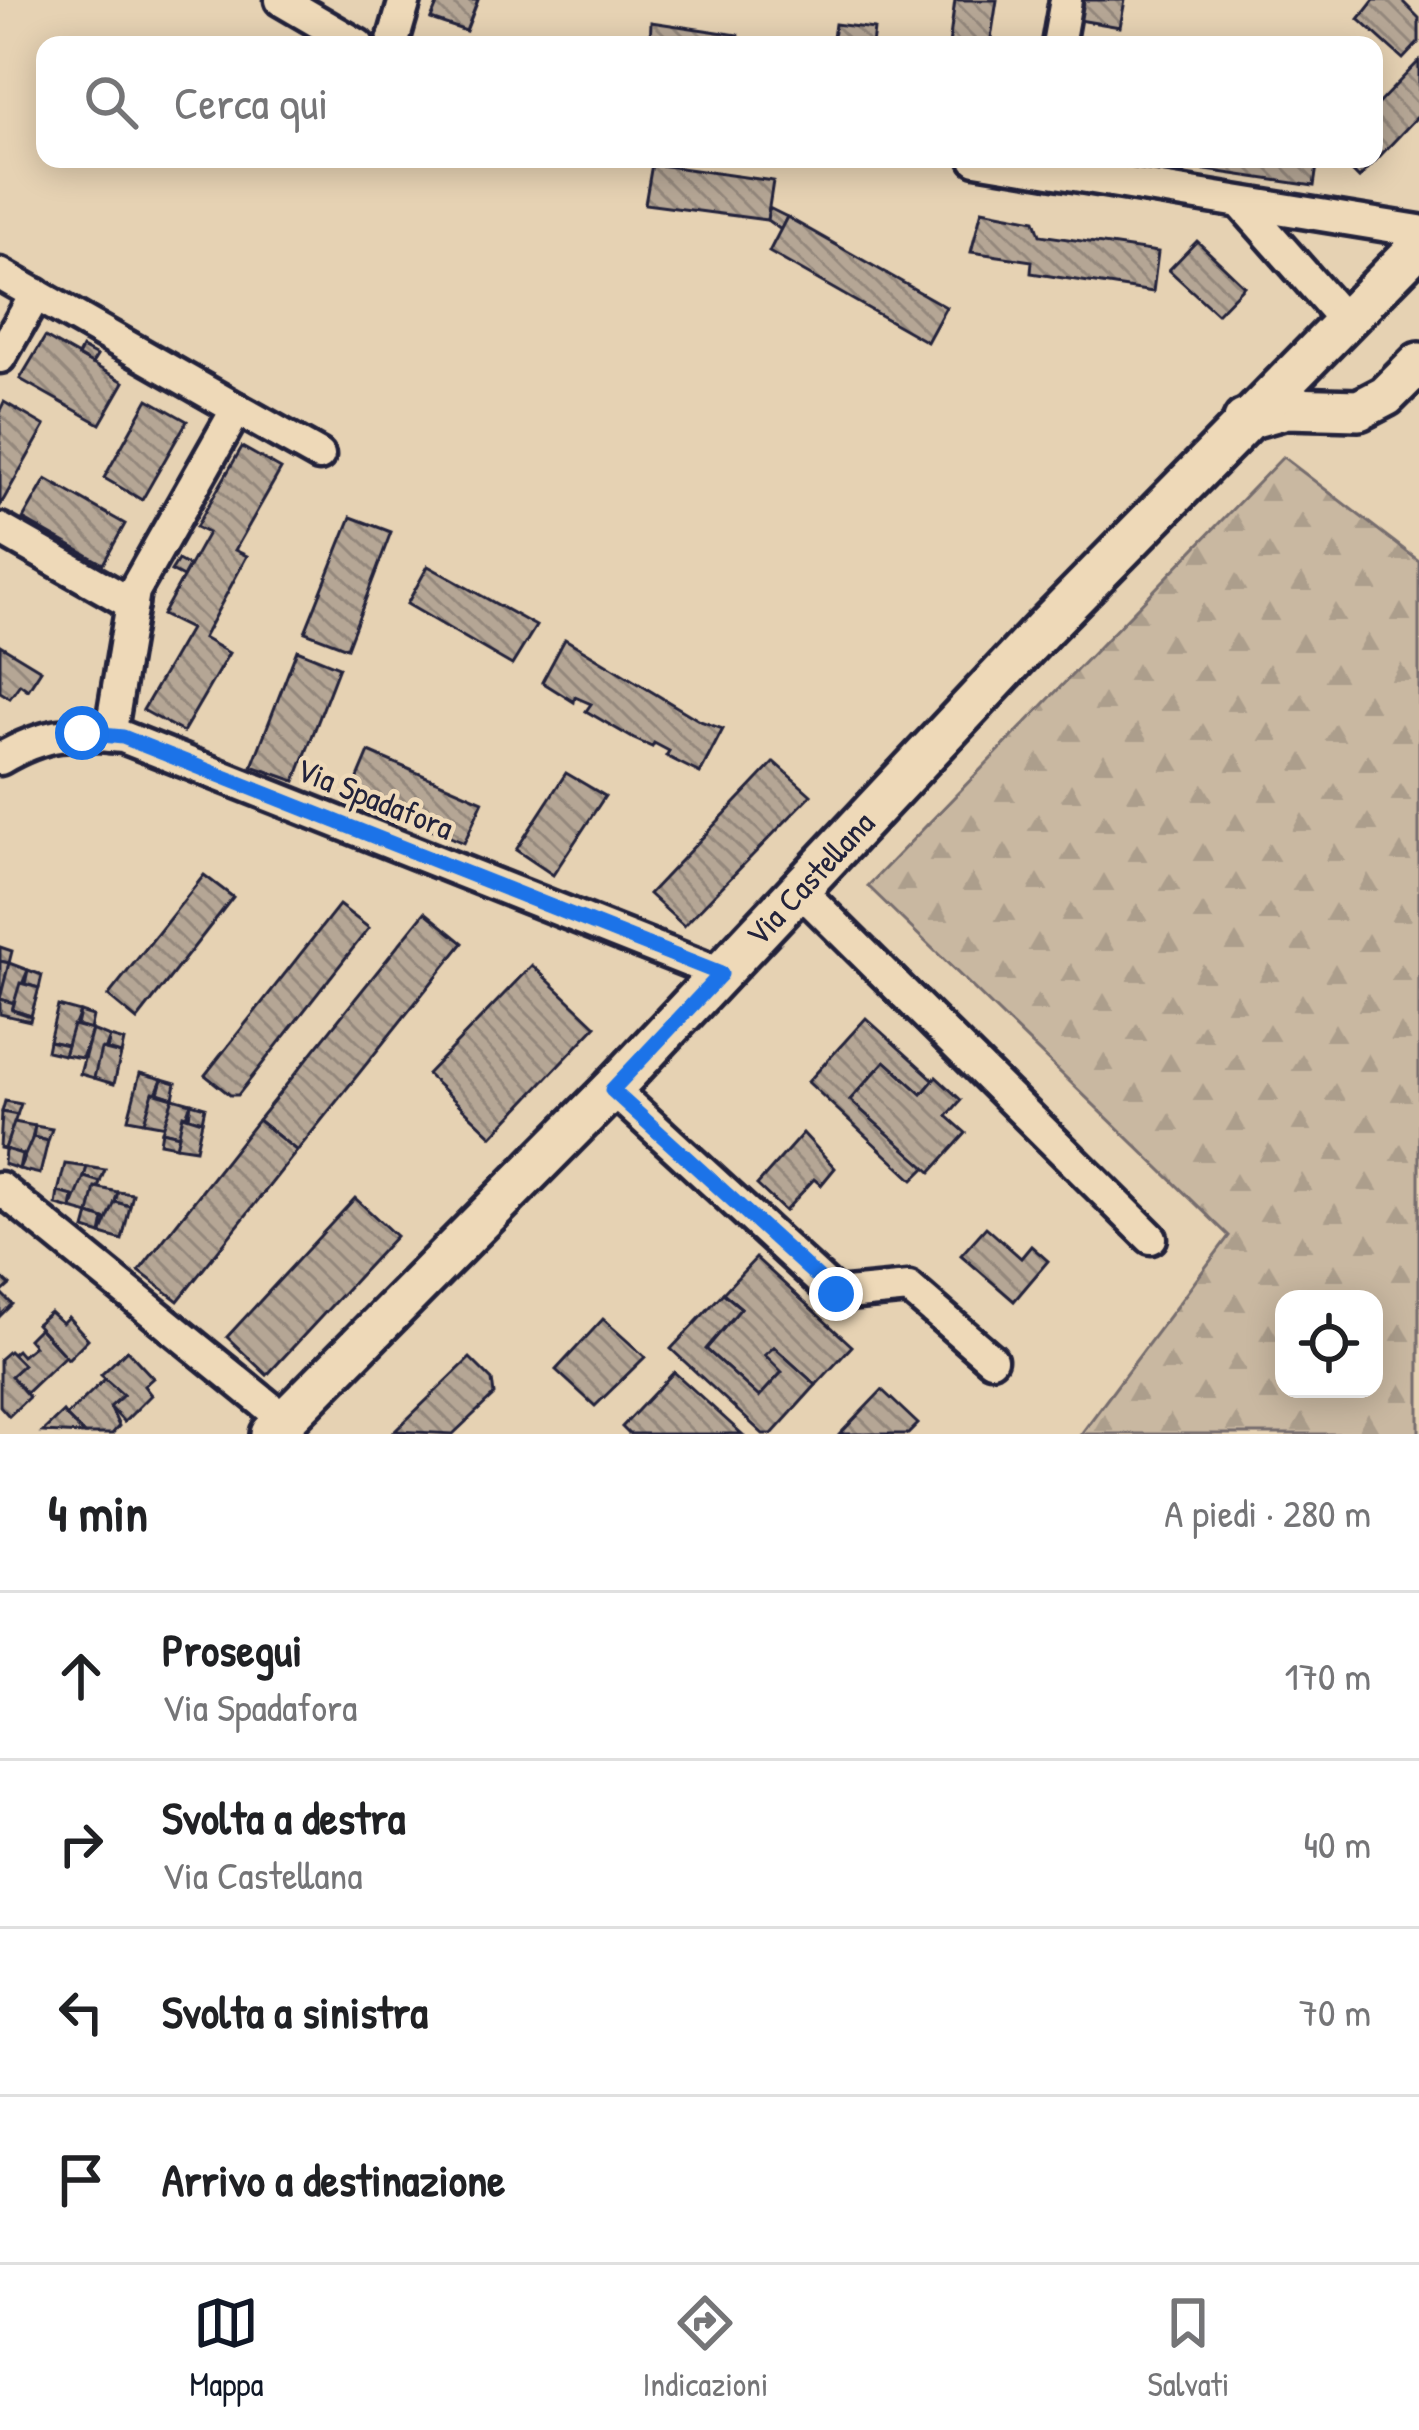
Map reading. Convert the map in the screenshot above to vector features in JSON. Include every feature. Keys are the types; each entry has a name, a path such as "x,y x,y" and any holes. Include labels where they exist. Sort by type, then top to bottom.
{"main road":[{"name":"Via Castellana","path":"278,1427 612,1090 1244,420 1419,246"},
{"path":"1313,353 1312,380 1339,410"},
{"path":"1244,420 1287,408 1359,410 1386,396 1419,363"}],"street":[{"path":"281,0 343,36"},
{"path":"395,36 405,0"},
{"path":"1060,36 1066,0"},
{"path":"1057,168 1419,232"},
{"path":"1241,203 1345,321"},
{"path":"0,274 319,455"},
{"path":"0,357 36,295"},
{"path":"110,736 134,591 236,409"},
{"path":"0,530 132,604"},
{"name":"Via Spadafora","path":"0,759 37,737 110,736 721,974"},
{"path":"799,890 1151,1238"},
{"path":"612,1090 836,1294 909,1288 991,1359"},
{"path":"0,1188 278,1427"}],"green space":[{"path":"1283,457 1419,561 1419,1434 1081,1434 1229,1236 868,886"}],"building":[{"path":"439,0 478,0 466,31 431,19"},
{"path":"955,0 997,0 991,36 950,36"},
{"path":"1082,0 1125,0 1120,27 1079,20"},
{"path":"1374,0 1401,0 1419,18 1419,42 1403,59 1359,19"},
{"path":"651,22 738,35 738,36 650,36"},
{"path":"835,24 874,29 873,36 833,36"},
{"path":"1419,61 1419,115 1383,153 1383,99"},
{"path":"651,168 773,181 767,220 645,204"},
{"path":"1193,168 1317,168 1314,186"},
{"path":"1349,168 1369,168 1359,178"},
{"path":"769,208 787,217 781,230 767,220"},
{"path":"982,210 1035,220 1040,235 1158,252 1153,292 1031,273 1032,261 971,252"},
{"path":"787,217 946,307 927,342 769,252"},
{"path":"1197,241 1244,286 1217,314 1169,270"},
{"path":"45,337 124,382 100,424 20,379"},
{"path":"82,348 97,356 92,364 78,356"},
{"path":"148,399 187,421 142,500 104,478"},
{"path":"4,402 45,426 0,506 0,410"},
{"path":"242,447 281,469 235,550 247,556 203,638 229,653 183,732 143,710 190,629 162,615 208,533 196,527"},
{"path":"46,479 125,524 103,564 23,519"},
{"path":"351,517 391,532 347,648 305,632"},
{"path":"178,560 189,566 183,577 171,571"},
{"path":"428,566 536,626 512,665 407,604"},
{"path":"565,639 700,721 723,729 700,773 666,756 669,751 634,739 586,711 591,704 575,697 574,702 542,682"},
{"path":"0,645 41,670 28,690 20,684 10,698 0,692"},
{"path":"297,650 339,667 295,781 252,766"},
{"path":"369,752 483,801 464,843 351,795"},
{"path":"774,762 811,795 684,926 649,894"},
{"path":"566,773 605,796 553,875 516,850"},
{"path":"204,875 233,897 137,1020 108,996"},
{"path":"339,905 369,928 238,1095 230,1095 205,1075"},
{"path":"425,912 463,943 297,1151 258,1120"},
{"path":"0,947 12,951 9,963 0,961"},
{"path":"0,961 9,963 2,992 0,992"},
{"path":"9,963 28,970 14,1003 0,999"},
{"path":"532,965 596,1026 492,1136 427,1074"},
{"path":"28,970 42,975 39,988 25,984"},
{"path":"20,983 39,988 31,1016 12,1010"},
{"path":"0,999 14,1003 12,1010 31,1016 30,1021 0,1014"},
{"path":"58,1006 80,1012 67,1045 49,1041"},
{"path":"80,1012 93,1016 90,1030 77,1026"},
{"path":"866,1018 934,1080 922,1094 885,1061 850,1100 926,1167 913,1180 808,1082"},
{"path":"73,1025 92,1030 82,1058 64,1055"},
{"path":"92,1030 110,1037 94,1078 80,1074"},
{"path":"110,1037 124,1041 121,1054 107,1050"},
{"path":"49,1041 67,1045 64,1055 47,1051"},
{"path":"101,1049 121,1054 114,1084 94,1078"},
{"path":"885,1061 922,1094 936,1077 961,1100 947,1116 966,1133 931,1172 850,1100"},
{"path":"140,1073 162,1079 144,1122 128,1119"},
{"path":"162,1079 176,1083 173,1098 158,1093"},
{"path":"153,1092 173,1098 166,1126 144,1122"},
{"path":"173,1098 191,1103 179,1135 162,1131"},
{"path":"5,1101 21,1104 17,1115 2,1112"},
{"path":"191,1103 205,1107 202,1121 189,1117"},
{"path":"2,1112 17,1115 5,1149 0,1148"},
{"path":"183,1115 202,1121 196,1149 176,1146"},
{"path":"258,1120 297,1151 178,1301 139,1271"},
{"path":"14,1122 35,1126 28,1156 5,1149"},
{"path":"35,1126 52,1129 48,1141 33,1137"},
{"path":"162,1131 179,1135 176,1146 160,1143"},
{"path":"803,1133 835,1168 821,1185 814,1179 785,1211 757,1185"},
{"path":"33,1137 48,1141 40,1174 19,1169"},
{"path":"5,1149 22,1154 19,1169 4,1164"},
{"path":"65,1164 87,1167 79,1198 58,1192"},
{"path":"87,1167 105,1170 100,1182 84,1177"},
{"path":"84,1177 100,1182 89,1214 71,1209"},
{"path":"95,1187 118,1192 109,1221 89,1214"},
{"path":"58,1192 73,1196 71,1209 56,1205"},
{"path":"118,1192 133,1194 130,1206 115,1202"},
{"path":"355,1198 396,1236 267,1375 227,1337"},
{"path":"115,1202 130,1206 122,1240 101,1234"},
{"path":"89,1214 104,1219 101,1234 85,1229"},
{"path":"986,1227 1021,1258 1031,1246 1048,1261 1014,1301 961,1255"},
{"path":"756,1258 852,1346 816,1385 774,1347 765,1355 782,1372 759,1397 706,1349 741,1308 723,1293"},
{"path":"0,1276 10,1285 1,1293 12,1304 0,1316"},
{"path":"723,1293 741,1308 706,1349 759,1397 782,1372 765,1355 774,1347 816,1385 772,1434 763,1434 671,1349"},
{"path":"50,1312 62,1323 68,1317 88,1339 68,1359 36,1324"},
{"path":"603,1319 645,1357 595,1406 556,1370"},
{"path":"39,1328 65,1356 26,1393 11,1376 23,1365 12,1354 17,1350 22,1356 34,1346 28,1339"},
{"path":"127,1350 153,1378 144,1386 151,1395 124,1422 110,1407 123,1395 101,1375"},
{"path":"9,1351 23,1365 11,1376 29,1397 9,1416 0,1406 0,1359"},
{"path":"470,1358 492,1380 494,1395 453,1434 395,1431"},
{"path":"674,1372 742,1434 629,1434 622,1427"},
{"path":"105,1379 123,1395 110,1407 119,1426 112,1434 84,1434 66,1416"},
{"path":"882,1390 918,1424 908,1434 840,1434"},
{"path":"63,1412 66,1416 84,1434 42,1432"}],"route":[{"path":"82,733 123,737 721,974 612,1090 836,1294"}]}
